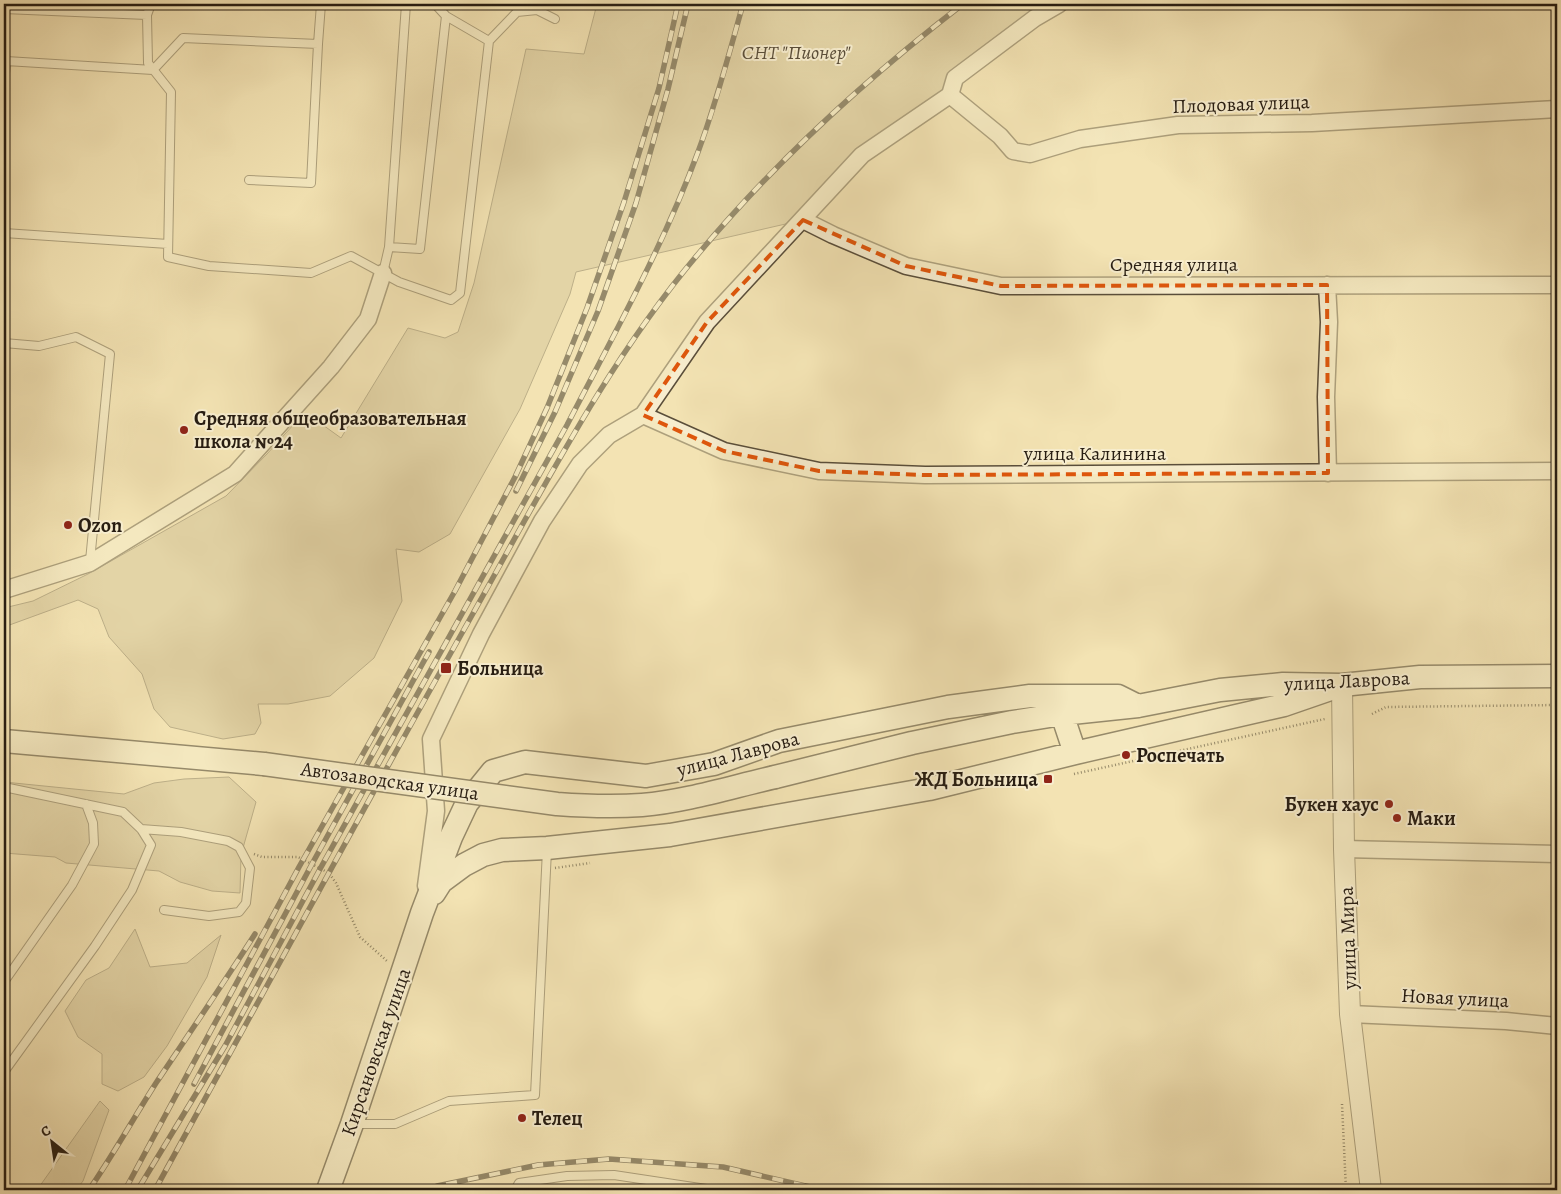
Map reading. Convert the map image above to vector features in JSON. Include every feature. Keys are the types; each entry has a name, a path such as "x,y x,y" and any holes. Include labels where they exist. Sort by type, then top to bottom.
{"main road":[{"name":"улица Лаврова","path":"775,777 912,743 1012,722 1062,714 1138,706 1220,690 1284,684 1342,685 1420,677 1557,676"},
{"path":"422,913 441,882 464,865 483,855 502,850 547,848 670,836 929,789 1284,705 1342,685"},
{"name":"улица Лаврова","path":"422,913 451,837 468,803 493,771 525,762 646,776 714,764 779,741 957,706 1030,696 1118,696 1138,706"},
{"path":"1062,714 1075,753"},
{"name":"Автозаводская улица","path":"4,741 264,764 557,804 597,806 642,805 689,798 775,777"},
{"name":"Кирсановская улица","path":"328,1190 352,1124 422,913"}],"street":[{"path":"422,913 436,810 431,739 481,634 542,521 580,464 610,435 642,415 707,322 862,155 950,95 955,78 1035,18 1060,4"},
{"name":"Плодовая улица","path":"950,95 1000,136 1013,151 1030,154 1080,139 1178,125 1312,123 1557,109"},
{"name":"Средняя улица","path":"803,220 906,266 1001,286 1557,285"},
{"path":"4,590 90,564 235,474 331,367 368,319 383,273"},
{"path":"1327,285 1326,397 1328,473"},
{"name":"улица Калинина","path":"642,415 724,451 819,471 925,475 1557,471"},
{"name":"улица Мира","path":"1342,685 1344,850 1350,1014 1371,1190"},
{"path":"1344,850 1557,854"},
{"name":"Новая улица","path":"1350,1014 1506,1021 1557,1026"}],"lane":[{"path":"151,4 146,15 148,63 171,92 168,257 209,266 311,273 351,256 399,282 451,300 460,293 489,41 518,12 538,7 555,19"},
{"path":"249,180 311,183 321,4"},
{"path":"383,273 389,247 406,4"},
{"path":"435,4 446,16 489,41"},
{"path":"4,10 146,15"},
{"path":"389,247 420,249 446,16"},
{"path":"153,70 183,38 318,44"},
{"path":"4,86 6,61 153,70"},
{"path":"4,234 168,244"},
{"path":"4,343 39,346 76,337 110,354 90,564"},
{"path":"4,787 123,812 141,829 151,845 132,890 95,946 4,1072"},
{"path":"4,982 72,885 94,844 93,823 86,804"},
{"path":"141,829 181,832 228,841 239,847 250,868 246,903 239,912 209,916 164,910"},
{"path":"352,1124 395,1124 449,1101 535,1094 547,848"},
{"path":"515,1190 518,1183 567,1176 614,1175 713,1190"}],"path":[{"path":"1372,714 1386,707 1557,705"},
{"path":"239,847 262,858 298,857 328,873 336,883 360,937 386,960 404,968"}],"highlighted area":[{"path":"803,220 906,266 1001,286 1327,285 1328,473 925,475 819,471 724,451 643,415 707,322"}],"green space":[{"name":"СНТ \"Пионер\"","path":"597,4 1059,4 955,78 950,95 862,155 803,220 576,272 570,294 520,409 450,534 419,552 396,549 402,601 374,658 330,696 288,704 258,704 261,723 255,734 223,739 170,727 154,709 142,674 109,637 98,609 78,600 4,627 4,608 33,601 88,574 226,496 294,424 309,415 341,438 408,328 445,338 458,332 474,283 526,49 584,54"},
{"path":"229,777 256,802 241,855 240,893 212,891 180,882 159,871 66,863 55,857 4,853 4,782 124,794 154,783 184,779"},
{"path":"135,929 150,967 187,963 221,935 207,977 167,1046 144,1077 118,1091 102,1084 102,1054 78,1037 65,1011 86,980 109,968"},
{"path":"100,1101 109,1110 83,1181 76,1190 37,1190"}],"railway":[{"path":"125,1190 299,867 455,591 515,477 547,408 587,308 624,202 659,88 678,4"},
{"path":"516,491 555,412 598,311 636,203 668,89 688,4"},
{"path":"140,1186 225,1046 320,869 567,425 619,325 669,222 705,134 743,4"},
{"path":"155,1190 550,476 634,338 699,253 791,153 892,61 963,4"},
{"path":"194,1084 429,652"},
{"path":"89,1190 156,1083 255,934"},
{"path":"425,1190 538,1165 609,1159 723,1167 823,1190"}],"place":[{"name":"Средняя общеобразовательная школа №24","path":"184,430"},
{"name":"Ozon","path":"68,525"},
{"name":"Больница","path":"446,668"},
{"name":"Роспечать","path":"1126,755"},
{"name":"ЖД Больница","path":"1048,779"},
{"name":"Букен хаус","path":"1389,804"},
{"name":"Маки","path":"1397,818"},
{"name":"Телец","path":"522,1118"}]}
